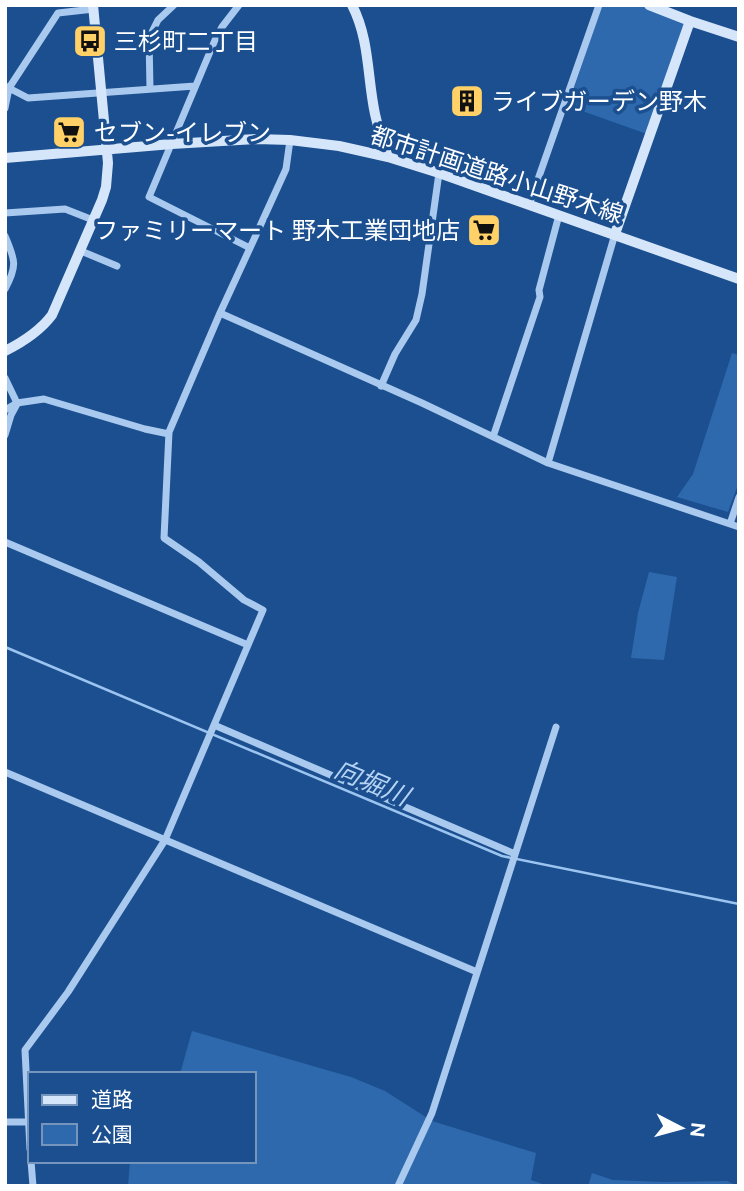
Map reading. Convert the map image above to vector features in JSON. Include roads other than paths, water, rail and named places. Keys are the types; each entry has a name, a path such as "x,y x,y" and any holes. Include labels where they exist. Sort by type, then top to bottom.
{"street":[{"path":"150,89 149,38 158,20 174,5"},
{"path":"239,5 222,27 149,197 250,248"},
{"path":"352,5 364,34 375,113 388,157"},
{"path":"530,205 599,5"},
{"path":"649,5 739,37"},
{"path":"5,108 7,87 58,13 97,6 107,149 106,187 52,315 29,338 5,351"},
{"path":"548,463 615,234 690,21"},
{"path":"7,87 28,98 195,86"},
{"name":"都市計画道路小山野木線","path":"5,158 256,139 339,146 388,157 439,173 739,278"},
{"path":"28,1108 24,1050 68,992 165,840 263,610 244,600 205,567 164,538 169,434 220,313 286,169 290,140"},
{"path":"381,386 416,320 439,173"},
{"path":"5,213 65,209 93,220"},
{"path":"493,437 540,297 539,290 559,215"},
{"path":"5,236 15,265 5,289"},
{"path":"80,251 117,266"},
{"path":"5,266 15,265"},
{"path":"220,313 422,403 548,463 739,527"},
{"path":"5,378 17,403"},
{"path":"5,410 17,403 44,399 169,434"},
{"path":"5,435 17,403"},
{"path":"730,524 739,497"},
{"path":"5,542 248,645"},
{"path":"214,725 515,854"},
{"path":"398,1186 432,1112 556,727"},
{"path":"5,772 477,972"},
{"path":"5,1122 28,1122"},
{"path":"31,1163 33,1186"}],"waterway":[{"name":"向堀川","path":"5,647 502,856 739,904"}],"place":[{"name":"三杉町二丁目","path":"90,41"},
{"name":"ライブガーデン野木","path":"467,101"},
{"name":"セブン-イレブン","path":"69,132"},
{"name":"ファミリーマート 野木工業団地店","path":"484,230"}]}
